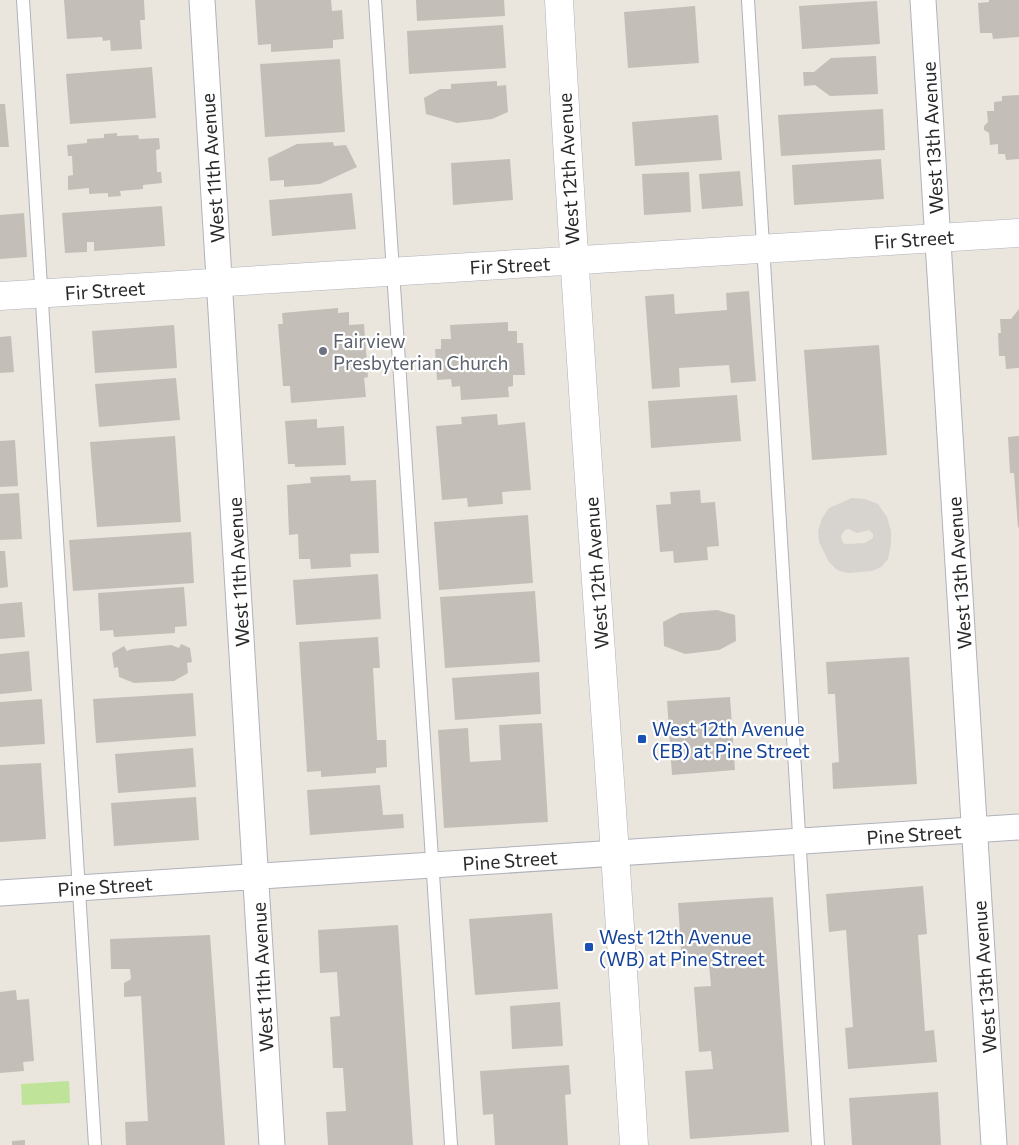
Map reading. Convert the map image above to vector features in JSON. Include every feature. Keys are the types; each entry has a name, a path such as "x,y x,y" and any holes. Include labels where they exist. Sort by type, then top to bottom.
{"street":[{"name":"West 11th Avenue","path":"202,0 272,1145"},
{"name":"West 12th Avenue","path":"559,0 573,261 616,853 634,1145"},
{"name":"West 13th Avenue","path":"923,0 994,1145"},
{"name":"Fir Street","path":"0,296 1019,233"},
{"name":"Pine Street","path":"0,893 1019,827"}],"lane":[{"path":"22,0 95,1145"},
{"path":"375,0 451,1145"},
{"path":"748,0 818,1145"}],"green space":[{"path":"69,1081 70,1103 22,1105 21,1084"}],"shaded area":[{"path":"852,498 865,499 878,504 887,517 891,531 888,559 881,567 872,571 848,573 837,570 829,562 819,542 818,531 822,518 829,508","holes":["849,529 857,533 869,530 873,534 873,538 865,543 843,543 841,536 845,530"]}],"building":[{"path":"64,0 144,0 145,20 140,20 142,49 111,51 110,40 103,41 102,37 67,39"},
{"path":"255,0 331,0 332,11 342,10 344,39 333,40 333,48 271,52 271,44 258,45"},
{"path":"416,0 504,0 505,16 417,21"},
{"path":"989,0 1019,0 1019,37 993,39 992,33 980,33 978,3 989,2"},
{"path":"877,1 880,44 802,49 799,6"},
{"path":"695,6 699,63 628,68 624,12"},
{"path":"503,25 506,68 409,74 407,31"},
{"path":"876,56 878,94 830,96 815,85 804,86 803,72 814,72 831,58"},
{"path":"340,59 345,132 265,137 260,64"},
{"path":"152,67 156,118 70,124 66,74"},
{"path":"497,81 497,86 506,85 508,112 492,119 457,123 426,114 424,98 440,89 451,89 451,84"},
{"path":"1019,95 1019,159 1006,160 1005,154 998,154 998,144 990,145 989,133 984,130 984,126 988,122 987,111 994,111 994,102 1002,101 1002,96"},
{"path":"0,104 5,104 9,147 0,147"},
{"path":"883,109 885,150 781,156 778,115"},
{"path":"718,115 722,160 635,166 632,122"},
{"path":"117,133 117,136 138,135 139,139 159,138 160,149 156,150 157,172 161,172 162,183 143,185 143,189 120,191 121,196 108,197 108,193 89,194 89,188 68,190 68,176 73,175 72,156 68,156 67,145 87,143 87,139 104,138 104,134"},
{"path":"333,142 334,146 346,145 357,167 320,184 284,187 284,180 270,181 268,158 297,144"},
{"path":"510,159 513,200 453,205 451,163"},
{"path":"881,159 884,199 794,205 792,165"},
{"path":"740,171 743,206 702,209 699,174"},
{"path":"689,172 691,212 644,215 642,174"},
{"path":"352,193 356,229 272,236 269,200"},
{"path":"162,206 165,246 94,251 94,242 87,242 87,252 65,253 62,213"},
{"path":"24,213 27,257 0,259 0,215"},
{"path":"749,291 756,381 731,383 729,365 679,368 680,387 652,389 645,296 674,294 675,314 727,310 726,293"},
{"name":"Fairview Presbyterian Church","path":"338,308 338,313 349,312 349,325 364,324 368,377 364,378 366,397 291,403 290,386 283,386 278,324 283,324 282,313"},
{"path":"1019,309 1019,368 1006,369 1005,356 999,356 998,333 1001,333 1000,319 1011,319"},
{"path":"508,322 508,331 517,331 517,343 523,343 525,375 513,375 513,386 508,387 509,397 461,400 460,386 452,387 451,379 437,380 435,349 441,349 441,339 451,339 450,325"},
{"path":"174,325 177,368 95,373 92,331"},
{"path":"11,336 14,372 0,373 0,337"},
{"path":"879,345 887,455 812,460 804,350"},
{"path":"176,378 180,420 99,427 95,384"},
{"path":"737,395 741,441 651,448 648,401"},
{"path":"497,414 498,425 525,422 531,490 502,492 503,504 468,507 467,498 442,500 436,426 462,424 461,417"},
{"path":"317,419 317,428 344,426 346,465 295,467 295,464 288,464 285,421"},
{"path":"175,436 181,522 97,527 90,442"},
{"path":"1019,436 1018,528 1014,473 1010,473 1008,437"},
{"path":"15,440 18,486 0,487 0,441"},
{"path":"350,475 351,481 376,480 379,553 350,554 351,567 311,569 310,559 299,559 298,534 289,535 287,485 311,483 310,477"},
{"path":"700,490 701,503 715,502 719,546 707,547 708,560 674,563 673,551 660,552 656,505 671,504 670,492"},
{"path":"19,493 22,539 0,540 0,494"},
{"path":"528,515 533,583 439,590 434,522"},
{"path":"191,532 194,583 73,591 69,540"},
{"path":"0,551 5,551 8,587 0,588"},
{"path":"378,574 381,619 296,625 293,580"},
{"path":"184,587 187,626 175,627 175,633 114,637 113,630 100,631 98,593"},
{"path":"535,591 540,662 445,668 440,597"},
{"path":"22,602 25,637 0,639 0,604"},
{"path":"717,610 735,615 736,641 719,650 685,654 664,646 663,622 680,613"},
{"path":"378,637 380,668 373,668 377,740 386,740 387,767 376,768 376,773 321,777 321,771 307,772 299,642"},
{"path":"181,644 190,648 192,662 187,663 188,673 174,681 134,683 119,677 118,667 114,668 112,653 124,646 127,651 171,645 179,648"},
{"path":"29,651 32,691 0,694 0,654"},
{"path":"909,657 917,784 833,789 832,763 839,762 835,694 828,694 826,662"},
{"path":"539,672 541,714 455,720 452,678"},
{"path":"193,693 196,736 96,743 93,699"},
{"path":"730,697 735,770 672,775 667,701"},
{"path":"42,699 45,744 0,747 0,702"},
{"path":"542,723 548,822 444,828 438,730 468,728 470,762 501,760 499,725"},
{"path":"193,748 196,787 118,793 115,754"},
{"path":"41,763 46,839 0,842 0,765"},
{"path":"380,785 383,815 403,814 404,828 310,835 307,790"},
{"path":"196,797 199,840 114,846 111,803"},
{"path":"923,886 927,934 918,935 925,1031 934,1030 937,1062 848,1069 845,1028 853,1027 846,930 829,932 826,894"},
{"path":"773,897 789,1132 690,1139 685,1071 713,1069 711,1051 699,1052 694,987 711,986 709,964 682,966 678,903"},
{"path":"552,913 558,989 475,995 469,919"},
{"path":"398,925 413,1145 328,1145 326,1112 346,1111 343,1068 333,1068 330,1017 340,1016 337,972 320,973 318,930"},
{"path":"210,935 225,1145 126,1145 125,1122 148,1121 141,996 124,997 124,983 131,979 130,969 111,969 110,939"},
{"path":"16,990 17,1000 29,999 34,1061 23,1062 24,1071 0,1073 0,992"},
{"path":"560,1002 563,1046 512,1049 510,1006"},
{"path":"569,1065 571,1094 565,1095 568,1145 495,1145 493,1114 483,1115 480,1071"},
{"path":"938,1092 941,1145 852,1145 849,1098"},
{"path":"25,1140 25,1145 12,1145 12,1141"}],"place":[{"name":"Fairview Presbyterian Church","path":"323,351"},
{"name":"West 12th Avenue (EB) at Pine Street","path":"642,739"},
{"name":"West 12th Avenue (WB) at Pine Street","path":"589,947"}]}
